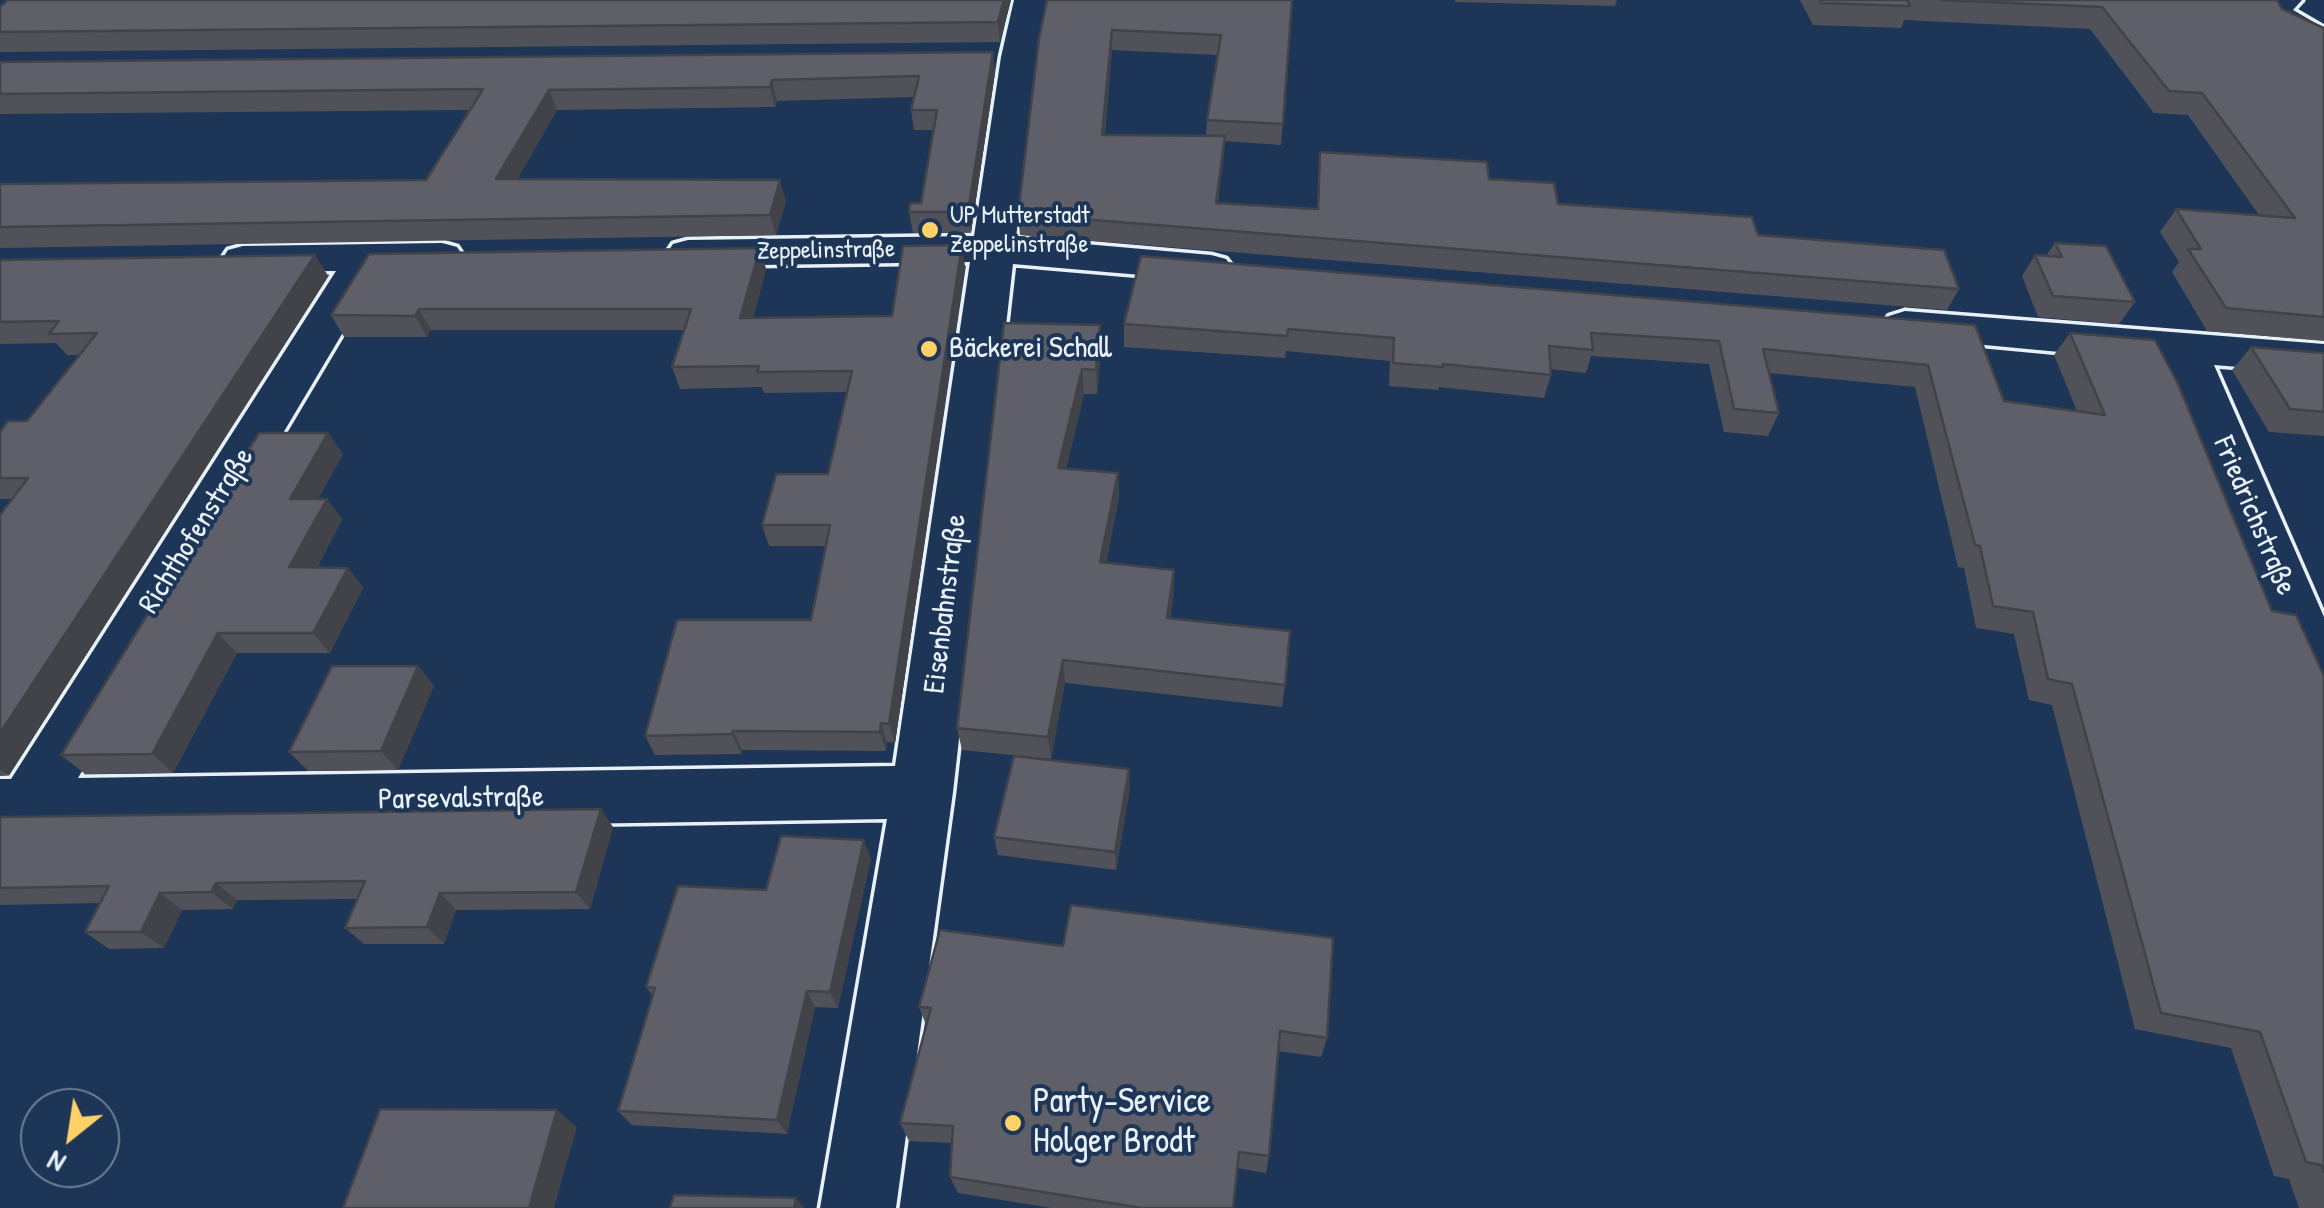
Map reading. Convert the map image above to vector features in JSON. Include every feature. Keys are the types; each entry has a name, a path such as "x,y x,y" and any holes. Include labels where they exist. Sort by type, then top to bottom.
{"street":[{"name":"Eisenbahnstraße","path":"858,1208 922,792 992,249 999,57 1031,0"},
{"path":"2269,2 2282,22 2324,40"},
{"name":"Zeppelinstraße","path":"640,254 992,249 1250,271"},
{"path":"212,260 484,255"},
{"name":"Richthofenstraße","path":"14,805 366,257"},
{"path":"1866,322 2324,359"},
{"name":"Friedrichstraße","path":"2184,349 2324,683"},
{"name":"Parsevalstraße","path":"14,805 922,792"}],"building":[{"path":"8,0 1004,0 998,22 0,32 0,7"},
{"path":"1047,0 1292,0 1283,124 1207,120 1221,35 1112,30 1102,135 1225,136 1216,203 1318,209 1320,152 1487,162 1489,179 1554,183 1558,204 1752,217 1758,235 1944,250 1959,289 1018,214"},
{"path":"1820,0 1907,0 1910,6 1821,3"},
{"path":"1940,0 2277,0 2282,9 2324,28 2324,317 2226,308 2188,249 2201,249 2176,209 2295,218 2202,93 2169,91 2102,7"},
{"path":"993,52 968,212 909,212 910,203 921,203 937,110 911,110 919,76 772,80 770,87 549,90 496,179 780,180 770,215 0,227 0,184 426,180 483,89 0,94 0,62"},
{"path":"2055,243 2106,246 2135,302 2053,296 2035,255 2062,257"},
{"path":"962,245 889,724 881,723 880,732 733,731 645,736 677,620 811,620 830,525 762,525 776,474 828,474 852,371 757,372 759,366 672,367 691,309 419,309 415,316 331,315 369,254 760,248 740,318 892,316 903,246"},
{"path":"315,255 0,733 0,515 28,478 0,478 0,432 8,421 27,421 97,333 49,334 59,321 0,322 0,260"},
{"path":"1141,256 1975,325 2004,401 2105,415 2070,333 2155,340 2178,384 2272,611 2296,615 2324,676 2324,1172 2321,1165 2306,1162 2260,1032 2161,1013 2072,684 2048,679 2033,612 1993,606 1980,546 1975,545 1928,365 1763,349 1779,413 1734,409 1719,341 1591,333 1593,350 1549,346 1551,375 1393,363 1394,338 1288,329 1287,336 1124,324"},
{"path":"1004,323 1100,325 1096,370 1082,369 1058,468 1118,473 1100,562 1174,570 1167,618 1290,631 1285,685 1063,660 1048,737 957,728"},
{"path":"2251,347 2324,353 2324,412 2290,409"},
{"path":"259,433 328,433 290,499 327,499 289,567 348,568 313,633 218,633 152,754 61,755"},
{"path":"332,666 418,666 381,751 289,752"},
{"path":"1014,756 1129,769 1115,852 994,837"},
{"path":"601,809 576,892 440,893 427,927 345,928 365,881 216,883 211,892 160,893 141,932 85,932 109,886 0,888 0,817"},
{"path":"781,836 864,840 830,992 807,991 777,1120 618,1111 655,988 646,987 678,886 766,890"},
{"path":"1071,905 1333,938 1327,1038 1280,1031 1269,1156 1239,1152 1233,1208 1142,1208 950,1177 953,1126 900,1123 931,1008 919,1007 940,930 1063,946"},
{"path":"380,1109 557,1110 529,1208 343,1208"},
{"path":"674,1195 796,1198 794,1208 670,1208"}],"place":[{"name":"UP Mutterstadt Zeppelinstraße","path":"930,230"},
{"name":"Bäckerei Schall","path":"929,349"},
{"name":"Party-Service Holger Brodt","path":"1013,1123"}]}
